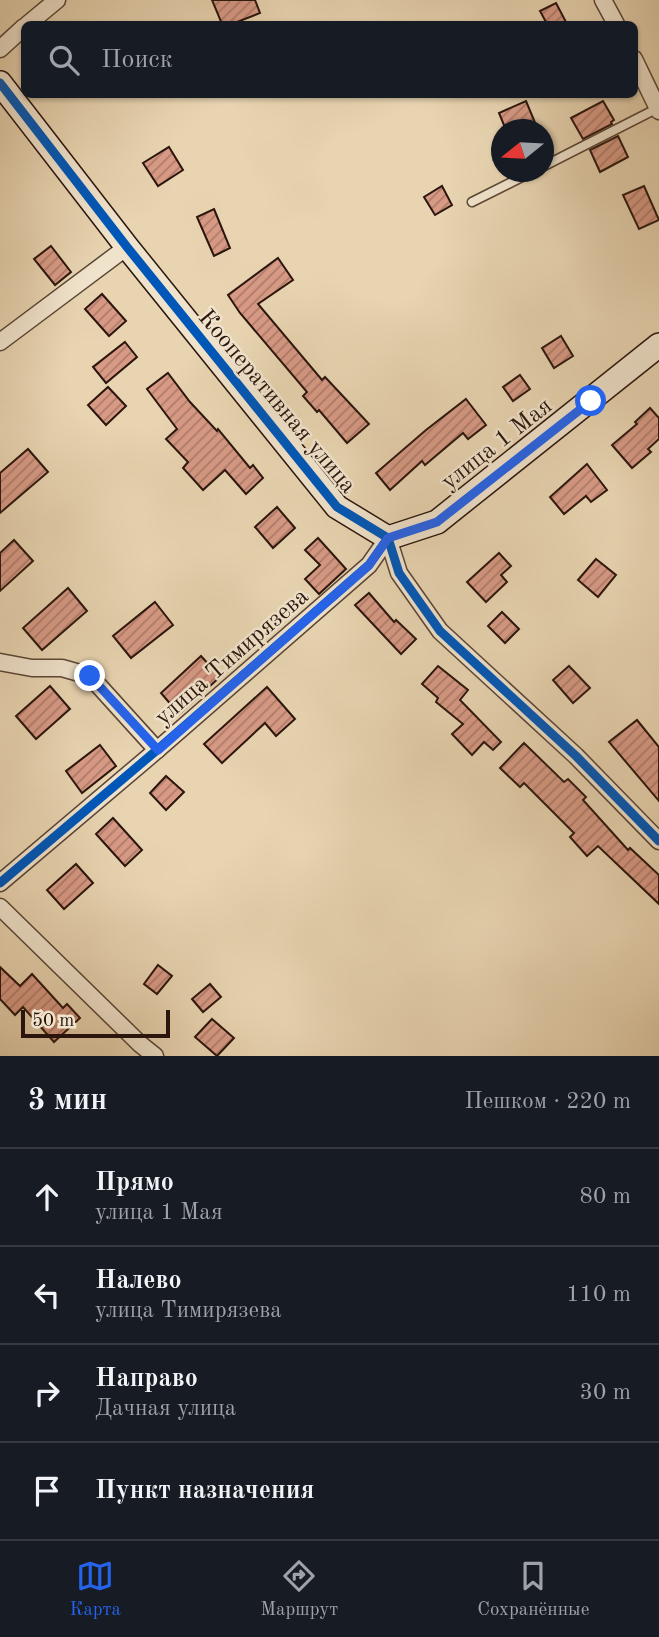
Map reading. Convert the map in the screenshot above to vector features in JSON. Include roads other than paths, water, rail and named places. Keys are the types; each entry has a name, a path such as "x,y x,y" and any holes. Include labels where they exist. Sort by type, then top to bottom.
{"street":[{"path":"32,21 57,0"},
{"path":"603,0 614,21"},
{"path":"0,50 21,31"},
{"path":"638,66 658,109"},
{"name":"Кооперативная улица","path":"0,83 127,247 337,507 388,538"},
{"path":"0,342 127,247"},
{"name":"улица 1 Мая","path":"388,538 437,522 659,345"},
{"path":"388,538 399,573 440,631 576,756 659,841"},
{"name":"улица Тимирязева","path":"0,883 158,750 369,565 388,538"},
{"path":"0,663 32,668 62,668 90,676 158,750"},
{"path":"0,907 155,1056"}],"lane":[{"path":"554,161 658,109"},
{"path":"472,202 512,182"}]}
